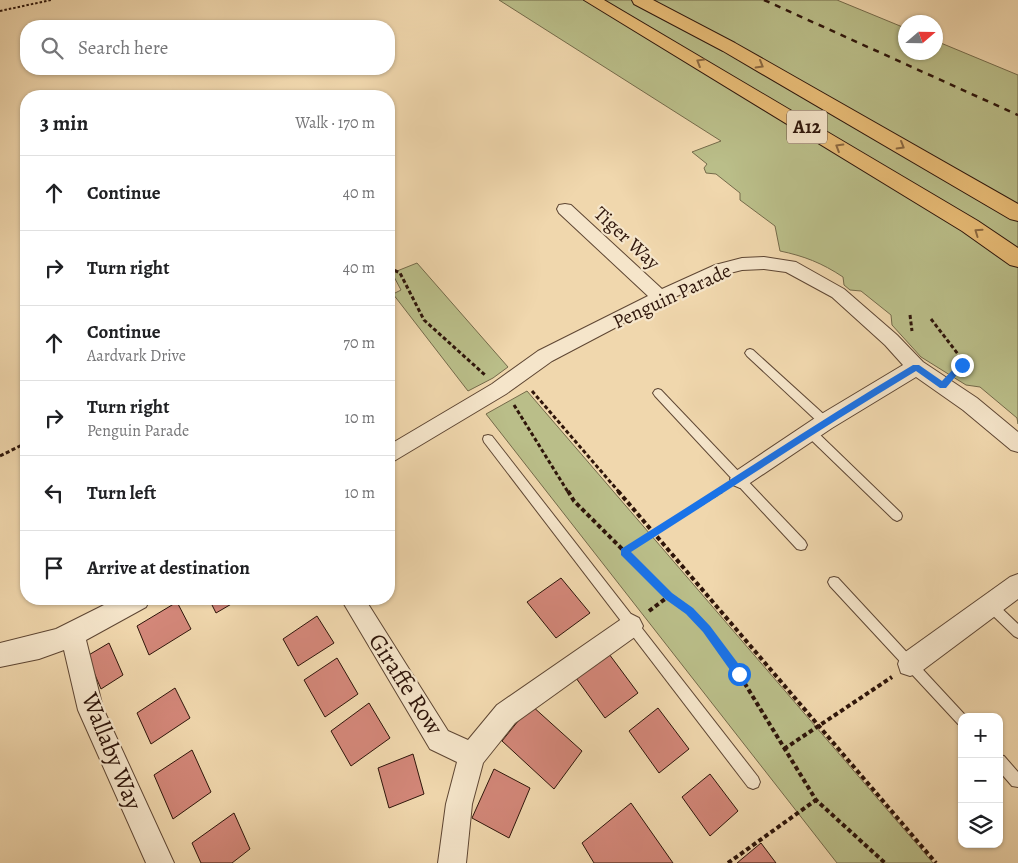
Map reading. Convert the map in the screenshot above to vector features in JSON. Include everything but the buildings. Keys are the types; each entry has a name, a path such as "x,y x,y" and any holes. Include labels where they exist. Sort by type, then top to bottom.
{"highway":[{"name":"A12","path":"592,0 691,57 962,221 1018,259"},
{"name":"A12","path":"640,0 729,47 1018,214"}],"street":[{"name":"Tiger Way","path":"565,209 660,297"},
{"name":"Penguin Parade","path":"395,451 499,389 545,356 632,314 660,297 721,269 742,264 764,263 790,266 838,293 891,340 916,367 970,404 1018,444"},
{"path":"740,479 817,427 916,367"},
{"path":"910,664 1018,585"},
{"path":"0,654 32,650 73,636 127,605"},
{"name":"Giraffe Row","path":"356,605 439,740 472,756"},
{"path":"452,863 459,804 472,756 506,714 631,626"},
{"name":"Wallaby Way","path":"73,636 91,710 160,863"}],"lane":[{"path":"750,353 897,516"},
{"path":"658,393 801,545"},
{"path":"488,439 752,782"},
{"path":"834,582 958,716"},
{"path":"991,606 1018,632"},
{"path":"1003,765 1017,781"}],"path":[{"path":"0,11 51,0"},
{"path":"395,270 400,273 424,320 482,371 515,406 574,501 669,596 690,611 707,629 739,674 816,800 885,863"},
{"path":"931,319 961,358 962,365 943,386"},
{"path":"519,375 936,863"},
{"path":"0,456 20,446"},
{"path":"624,552 740,479"},
{"path":"784,749 910,664"},
{"path":"728,863 816,800"}],"green space":[{"path":"499,0 837,0 898,25 898,60 943,60 943,44 1018,75 1018,424 1017,418 980,387 966,385 921,357 892,325 891,315 861,291 850,290 844,285 843,277 813,261 780,251 775,226 740,200 740,193 716,174 706,173 704,168 707,164 692,152 721,141"},
{"path":"417,263 508,367 493,378 468,391 395,297 395,293 401,290 395,279 395,272"},
{"path":"527,391 933,863 837,863 486,414"}],"railway":[{"path":"764,0 1018,115"}],"route":[{"path":"739,674 707,629 690,611 669,596 624,552 740,479 825,422 916,367 943,386 962,365"}]}
